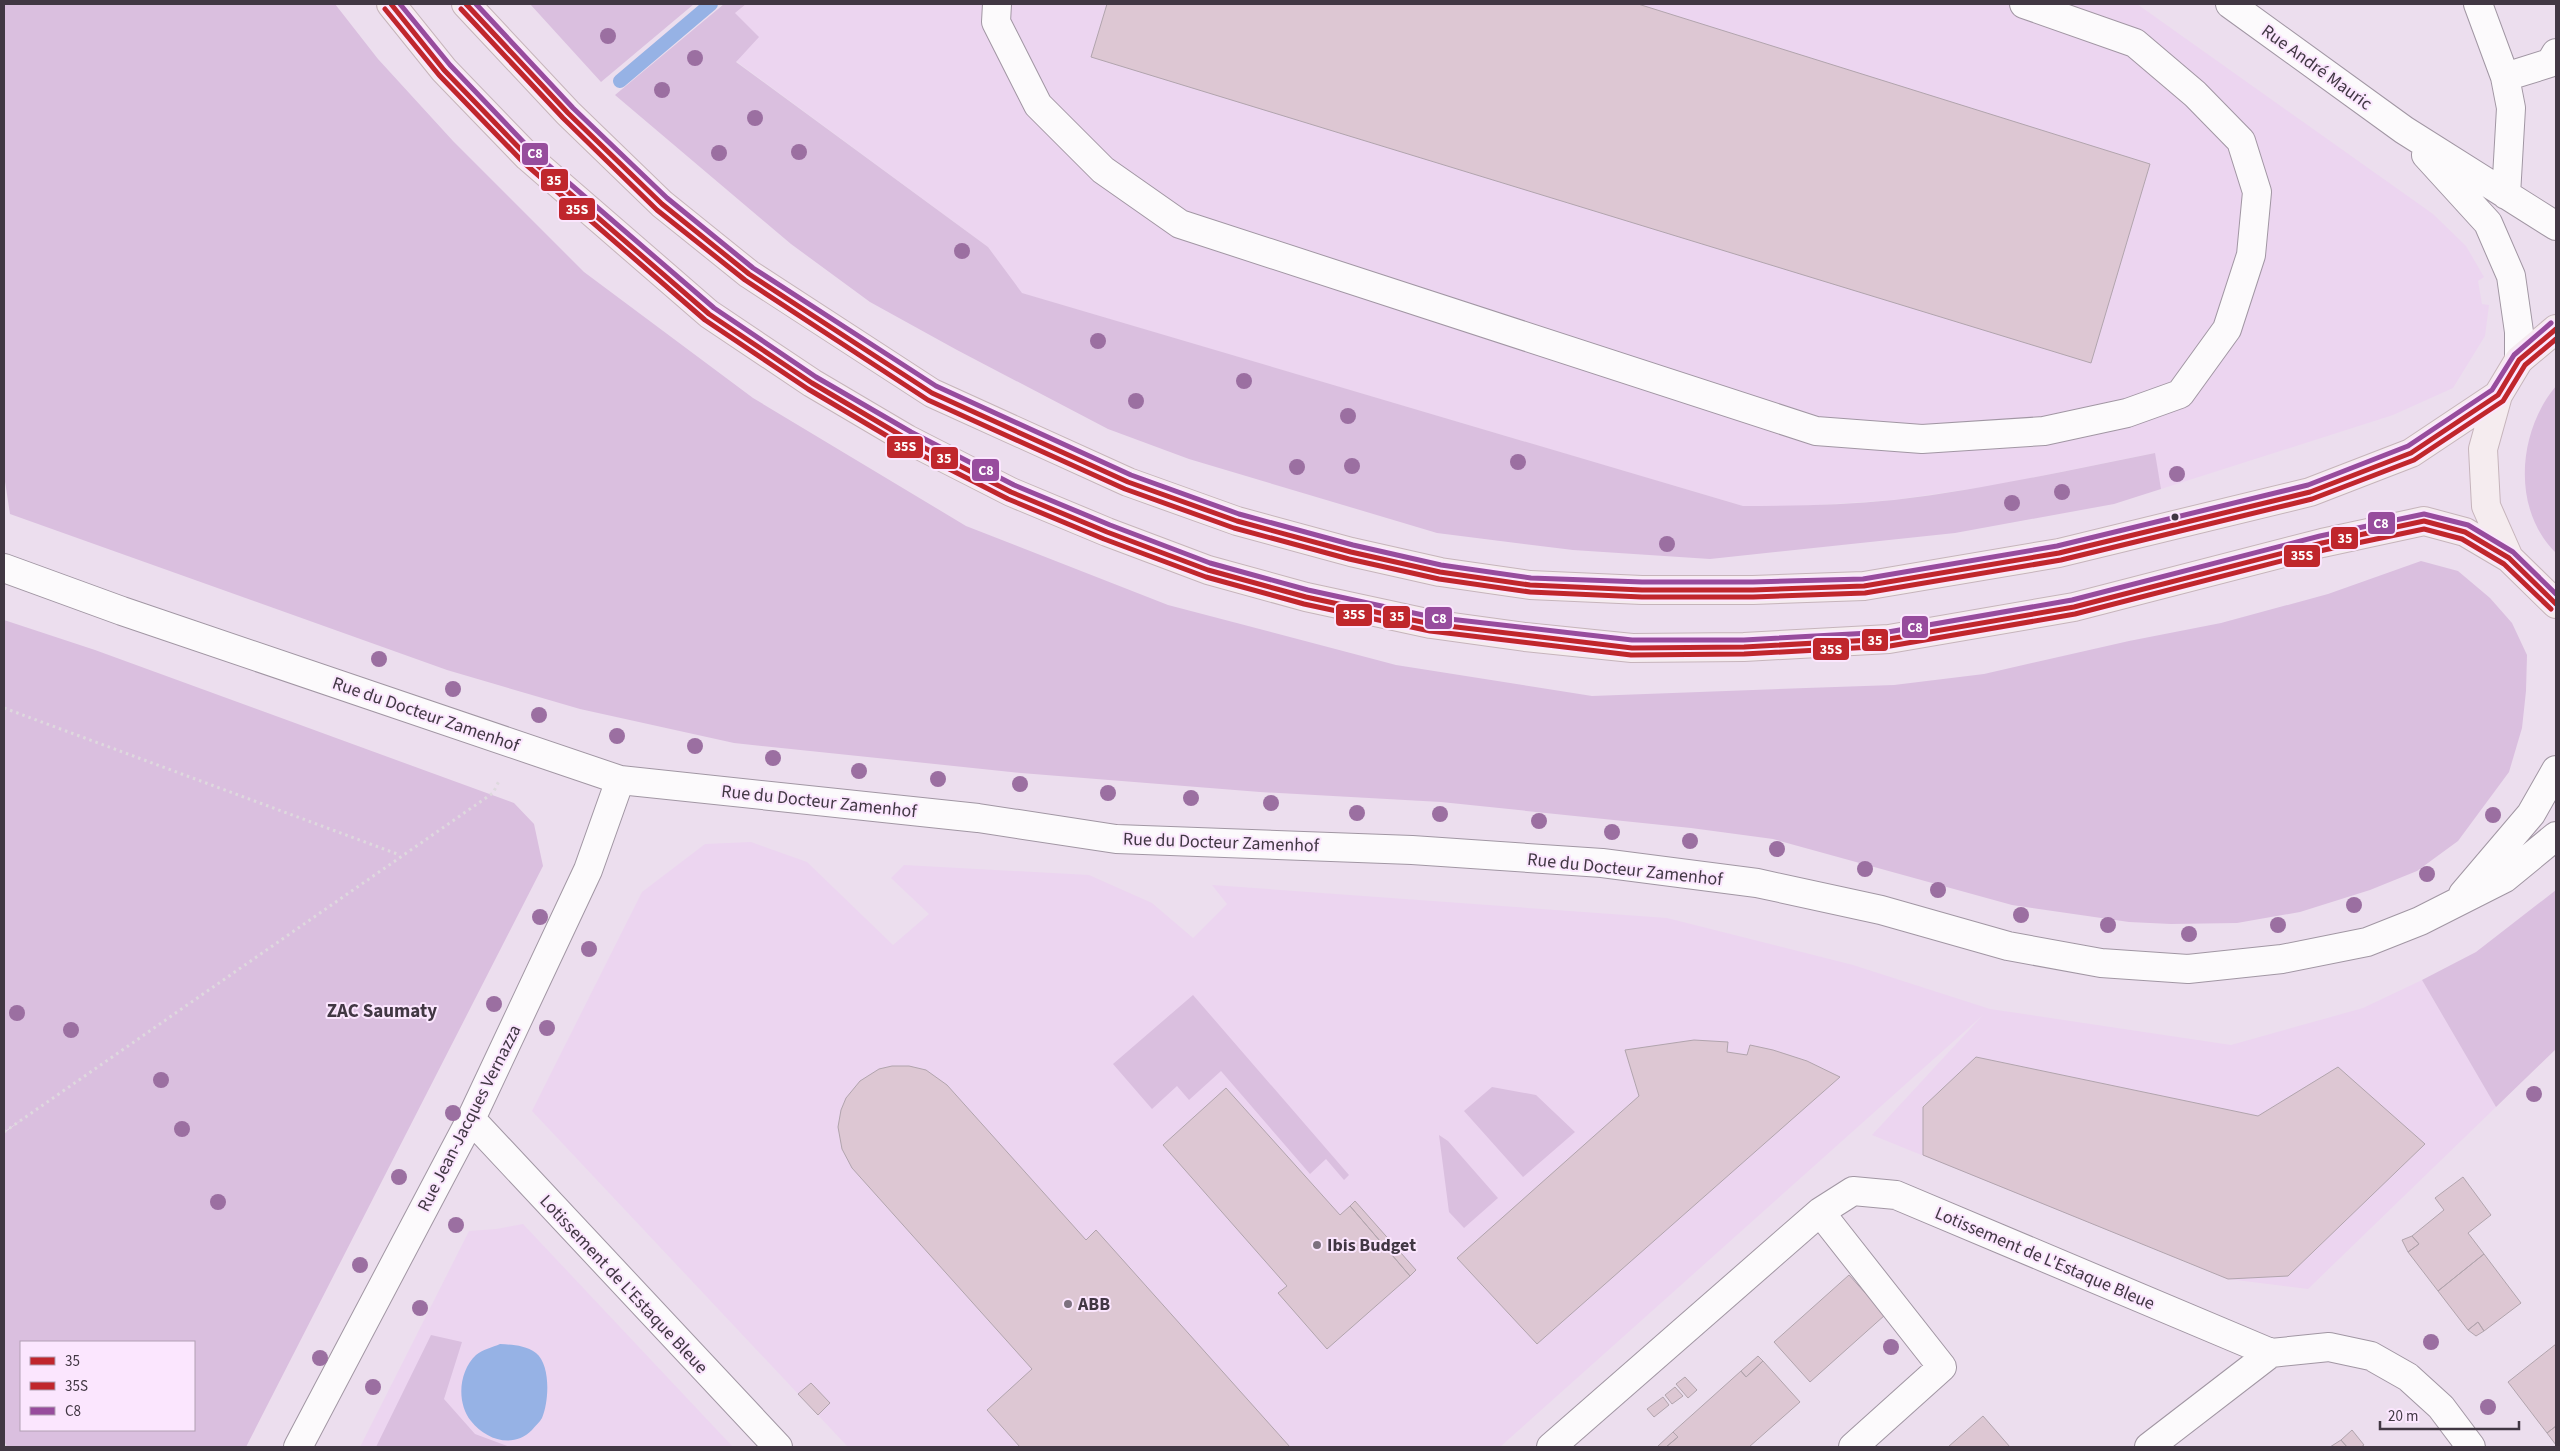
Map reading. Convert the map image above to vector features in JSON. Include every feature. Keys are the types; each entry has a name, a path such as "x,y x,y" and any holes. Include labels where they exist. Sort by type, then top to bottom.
{"main road":[{"path":"391,4 444,70 528,157 709,314 812,383 907,440 1010,492 1107,532 1208,570 1306,597 1431,624 1525,637 1632,648 1744,647 1889,639 2074,608 2322,543 2424,521 2465,532 2509,558 2556,604"},
{"path":"466,4 568,113 662,204 749,274 932,393 1128,482 1237,521 1351,552 1440,572 1530,585 1642,590 1752,590 1864,586 2059,553 2310,492 2412,453 2498,395"},
{"path":"2509,558 2486,506 2483,449 2498,395 2519,360 2556,329"}],"street":[{"path":"997,4 996,22 1038,105 1103,170 1180,224 1816,431 1922,438 2044,431 2127,413 2180,394 2227,329 2251,255 2257,192 2241,141 2196,94 2135,43 2024,4"},
{"name":"Rue André Mauric","path":"2230,4 2404,130 2556,226"},
{"path":"2478,4 2505,77 2510,108 2506,194"},
{"path":"2505,77 2550,63 2556,53"},
{"name":"Rue André Mauric","path":"2404,130 2488,223 2511,276 2519,332 2519,360"},
{"name":"Rue du Docteur Zamenhof","path":"4,568 132,614 620,780 978,818 1116,838 1412,850 1602,863 1757,884 1881,910 2008,946 2100,964 2188,968 2282,959 2367,942 2420,921 2506,878 2556,836"},
{"name":"Rue du Docteur Zamenhof","path":"2456,903 2531,814 2556,770"},
{"name":"Rue Jean-Jacques Vernazza","path":"298,1447 471,1119 588,870 620,780"},
{"name":"Lotissement de L'Estaque Bleue","path":"471,1119 778,1447"},
{"name":"Lotissement de L'Estaque Bleue","path":"1551,1447 1820,1212 1853,1191 1896,1195 2271,1353"},
{"path":"1820,1212 1942,1367 1853,1447"},
{"path":"2149,1447 2271,1353 2330,1347 2372,1356 2408,1377 2440,1407 2471,1447"}],"path":[{"path":"4,708 401,856"},
{"path":"4,1132 493,793"}],"shaded area":[{"path":"4,4 335,4 378,59 453,141 584,272 753,398 966,526 1168,605 1396,665 1592,696 1894,685 1984,674 2129,641 2221,623 2328,594 2421,561 2458,571 2490,598 2512,623 2527,655 2522,728 2509,772 2458,841 2417,871 2370,890 2300,912 2237,923 2171,924 2129,922 2012,905 1773,839 1691,828 1441,802 1260,792 1021,773 734,743 580,709 447,670 10,514 4,475"},
{"path":"530,4 694,4 601,82"},
{"path":"724,4 746,4 735,13 759,37 736,62 988,247 1022,293 1743,506 1837,504 1927,496 2155,453 2161,489 2114,504 1955,533 1710,559 1573,550 1437,533 1189,459 1108,429 870,302 791,244 615,95"},
{"path":"746,4 2137,4 2433,214 2466,246 2484,277 2478,281 2482,304 2489,305 2485,336 2453,388 2393,415 2161,489 2154,453 1991,486 1893,500 1801,506 1743,506 1021,293 988,247 736,61 735,13"},
{"path":"2556,386 2556,553 2542,535 2532,515 2526,493 2525,470 2527,447 2534,425 2543,404"},
{"path":"4,620 95,650 514,803 534,824 543,866 246,1447 4,1447 4,1133 23,1119 4,1132"},
{"path":"751,842 807,862 893,945 929,914 891,878 904,865 1089,875 1152,903 1193,938 1227,904 1212,885 1667,918 1853,965 1990,1009 2231,1045 2363,1008 2422,980 2496,1107 2308,1289 2228,1279 1872,1135 1983,1015 1500,1447 848,1447 532,1111 642,892 705,844"},
{"path":"2556,890 2556,1049 2496,1107 2422,980 2476,952"},
{"path":"1193,995 1349,1175 1344,1180 1326,1159 1310,1174 1221,1071 1189,1100 1177,1086 1152,1109 1113,1064"},
{"path":"1492,1087 1536,1095 1575,1132 1523,1177 1464,1111"},
{"path":"1439,1135 1448,1141 1498,1198 1464,1228 1449,1212"},
{"path":"523,1224 733,1447 360,1447 469,1231"},
{"path":"431,1335 462,1342 444,1399 475,1434 510,1447 376,1447"}],"water":[{"path":"500,1344 523,1347 536,1353 544,1366 547,1384 546,1403 541,1420 525,1436 508,1441 492,1437 477,1428 466,1413 462,1396 463,1378 470,1362 478,1353"}],"building":[{"path":"1107,4 1638,4 2150,164 2091,363 1091,57"},
{"path":"1694,1040 1728,1042 1727,1052 1747,1055 1750,1045 1773,1050 1807,1061 1840,1077 1537,1344 1457,1258 1639,1096 1625,1050"},
{"path":"1976,1057 2258,1116 2338,1067 2425,1144 2288,1276 2228,1279 1923,1155 1923,1107"},
{"name":"ABB","path":"892,1066 909,1066 926,1070 947,1085 1086,1240 1096,1230 1290,1447 1020,1447 987,1410 1032,1369 852,1168 842,1149 838,1127 841,1110 846,1098 860,1081 879,1069"},
{"name":"Ibis Budget","path":"1226,1088 1340,1215 1350,1206 1410,1276 1327,1349 1278,1293 1287,1286 1163,1145"},
{"path":"2463,1177 2491,1215 2468,1233 2484,1254 2438,1291 2408,1252 2419,1244 2412,1236 2444,1210 2435,1198"},
{"path":"1355,1201 1416,1270 1410,1276 1350,1206"},
{"path":"2412,1236 2419,1244 2408,1252 2402,1240"},
{"path":"2484,1254 2521,1303 2484,1331 2478,1322 2468,1330 2438,1291"},
{"path":"1849,1275 1885,1315 1810,1382 1774,1342"},
{"path":"2478,1322 2484,1331 2476,1336 2468,1330"},
{"path":"2556,1344 2556,1426 2547,1433 2508,1382"},
{"path":"1758,1356 1763,1361 1746,1377 1741,1371"},
{"path":"1763,1361 1800,1402 1749,1447 1666,1447 1678,1437 1673,1432 1741,1371 1746,1377"},
{"path":"1685,1377 1697,1390 1688,1398 1676,1384"},
{"path":"811,1383 830,1403 818,1415 798,1394"},
{"path":"1675,1387 1683,1396 1672,1404 1665,1395"},
{"path":"1663,1397 1669,1405 1654,1417 1647,1409"},
{"path":"1983,1416 2010,1447 1948,1447"},
{"path":"2556,1426 2556,1445 2547,1433"},
{"path":"2352,1430 2364,1445 2361,1447 2347,1447 2341,1440"},
{"path":"1673,1432 1678,1437 1666,1447 1657,1447"},
{"path":"2341,1440 2347,1447 2330,1447"}],"waterway":[{"path":"620,81 711,4"}],"transit line":[{"name":"35","path":"391,4 444,70 528,157 709,314 812,383 907,439 1011,492 1107,532 1208,570 1306,597 1431,624 1632,648 1744,647 1889,639 2074,607 2322,543 2424,521 2465,532 2509,558 2556,604"},
{"name":"C8","path":"400,4 450,65 533,152 714,308 816,377 911,432 1014,485 1110,525 1210,563 1308,590 1432,617 1632,640 1744,640 1888,632 2072,600 2320,536 2424,514 2468,525 2513,552 2556,594"},
{"name":"35","path":"466,4 568,113 662,204 749,274 932,393 1128,482 1237,521 1351,552 1440,572 1530,585 1642,590 1753,590 1864,586 2059,553 2310,492 2411,453 2498,395 2519,360 2556,329"},
{"name":"C8","path":"476,4 573,108 667,198 753,268 936,386 1131,475 1239,514 1353,545 1441,565 1531,578 1642,582 1753,582 1863,579 2057,546 2308,485 2408,446 2492,390 2514,355 2551,323"},
{"name":"35S","path":"385,9 439,75 523,162 705,320 808,389 904,446 1008,499 1104,539 1206,577 1304,604 1430,631 1631,655 1744,654 1890,646 2075,614 2324,550 2424,529 2462,539 2504,564 2551,609"},
{"name":"35S","path":"461,9 563,118 657,210 745,280 928,400 1125,489 1234,528 1349,559 1439,579 1530,592 1642,597 1753,597 1865,593 2061,560 2312,499 2414,460 2503,401 2525,365 2556,339"}],"place":[{"name":"Ibis Budget","path":"1317,1245"},
{"name":"ABB","path":"1068,1304"}],"district":[{"name":"ZAC Saumaty","path":"382,1010"}]}
